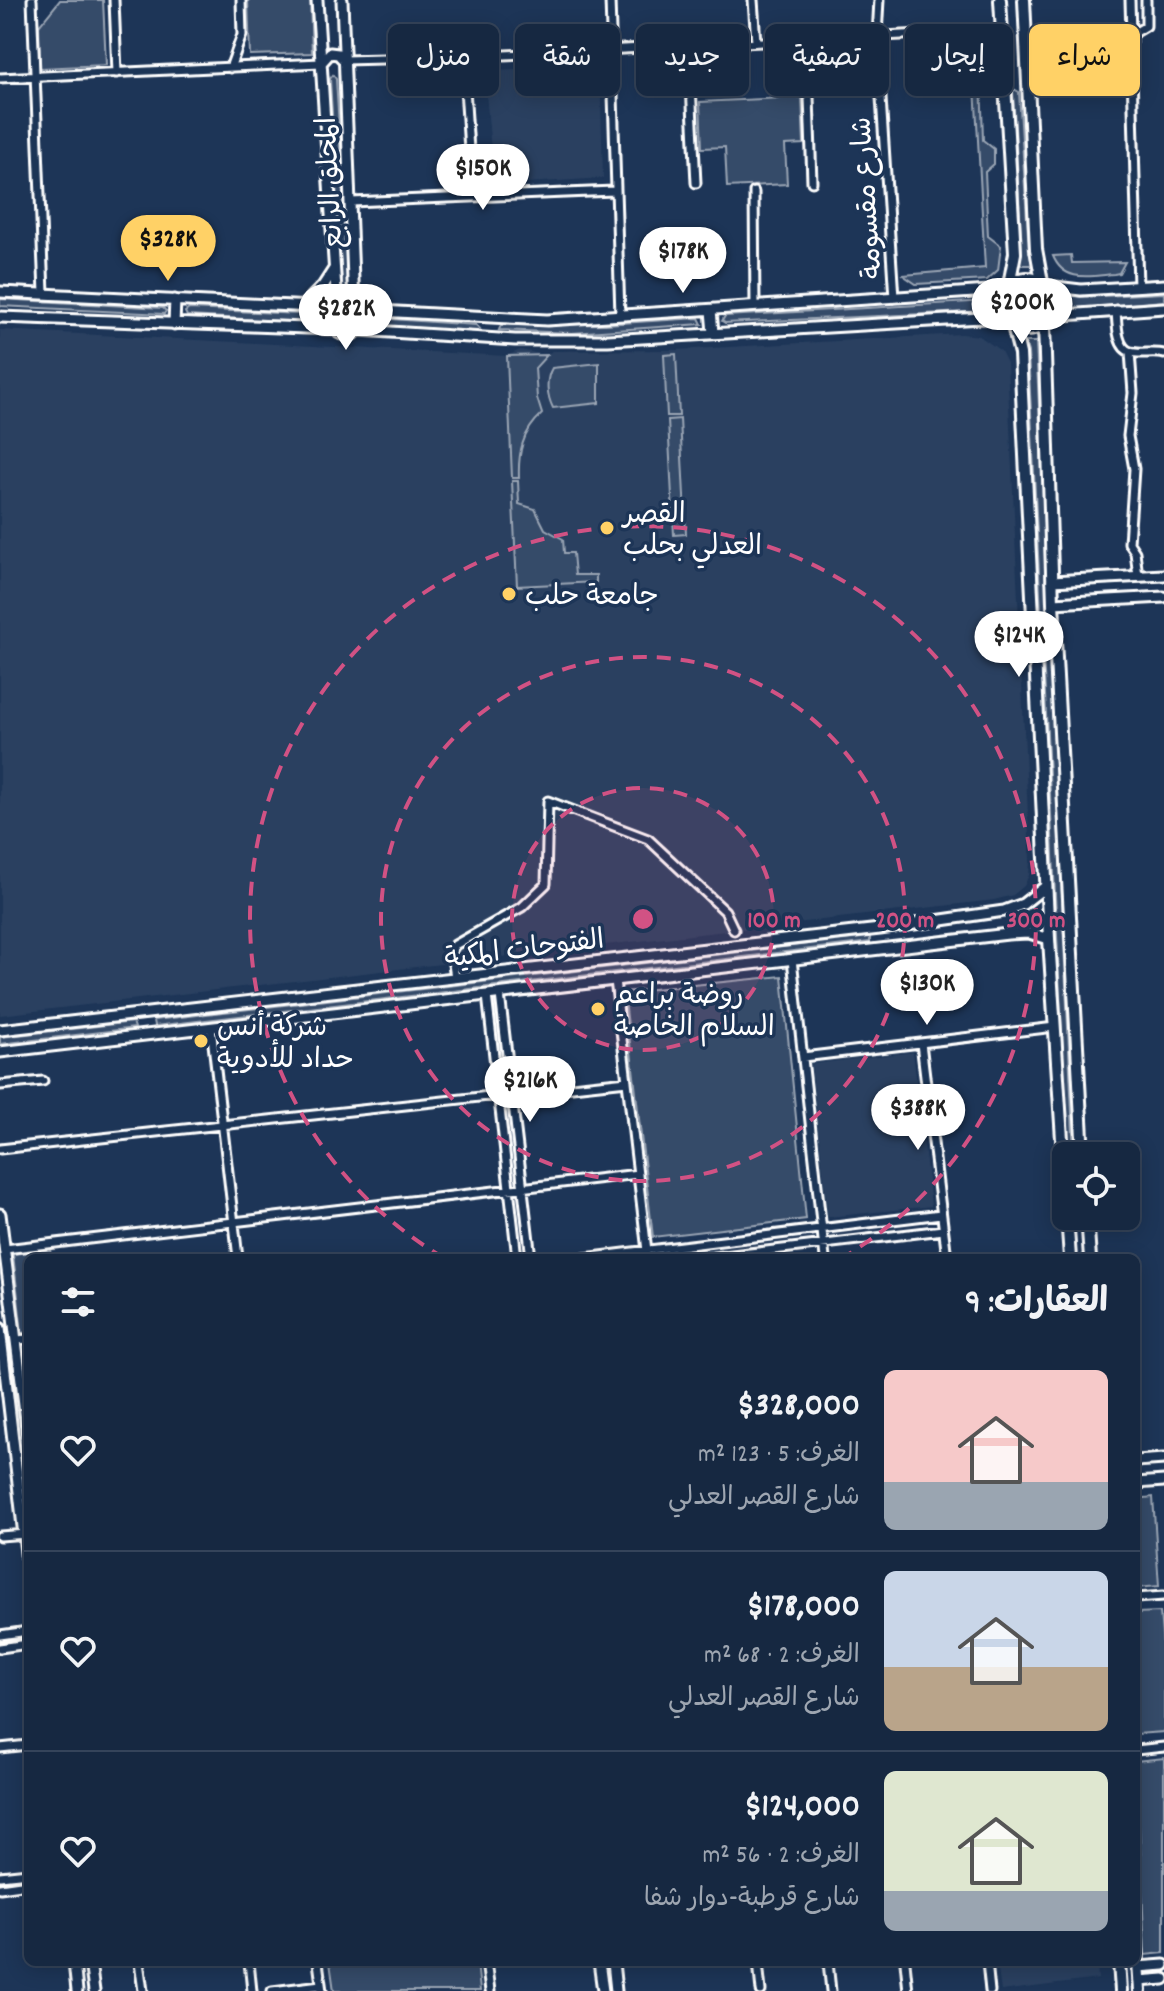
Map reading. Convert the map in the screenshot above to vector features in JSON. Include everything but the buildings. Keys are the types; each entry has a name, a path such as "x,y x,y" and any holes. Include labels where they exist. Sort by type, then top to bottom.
{"main road":[{"path":"1000,0 1002,24"},
{"path":"1024,0 1036,249 1053,306 1047,320 1052,581 1082,1142"},
{"path":"1013,79 1026,78"},
{"path":"1006,96 1015,253 1001,305 1020,354 1046,886 1062,1142"},
{"path":"1007,287 1025,277 1044,284"},
{"path":"1009,322 1028,330 1047,320"},
{"path":"1057,1058 1075,1056"},
{"path":"1068,1230 1069,1254"},
{"path":"1088,1230 1090,1254"},
{"path":"1119,1966 1121,1991"},
{"path":"1138,1967 1139,1986"}],"street":[{"path":"32,0 44,293"},
{"path":"114,0 117,73"},
{"path":"230,68 242,35 241,0"},
{"name":"المحلق الرابع","path":"317,0 336,307"},
{"name":"المحلق الرابع","path":"342,0 357,307"},
{"path":"610,0 611,24"},
{"path":"753,0 756,42"},
{"name":"شارع مقسومة","path":"878,24 879,0"},
{"path":"1130,0 1131,24"},
{"path":"1140,30 1146,26 1146,0"},
{"path":"749,42 765,42"},
{"path":"321,63 330,53 338,54 344,60"},
{"path":"0,78 321,63 333,68 344,60 388,59"},
{"path":"466,96 472,197"},
{"path":"613,96 620,315"},
{"path":"692,96 696,183"},
{"path":"809,96 812,182"},
{"name":"شارع مقسومة","path":"881,96 894,298"},
{"path":"1133,96 1138,287"},
{"path":"351,202 614,191"},
{"path":"754,192 755,306"},
{"path":"302,307 323,286 334,269"},
{"path":"1044,284 1081,290 1164,285"},
{"path":"0,292 302,307 336,307 344,303 357,307 547,320 894,298 1007,287"},
{"path":"174,324 175,300"},
{"path":"333,329 331,316 336,307"},
{"path":"357,307 363,321 359,330"},
{"path":"1047,320 1116,310 1164,308"},
{"path":"711,310 713,333"},
{"path":"1116,310 1120,339 1130,352 1133,393 1128,436 1134,469 1129,543 1135,552 1138,576"},
{"path":"0,317 333,329 346,336 359,330 489,338 608,340 981,318 1009,322"},
{"path":"489,338 490,318"},
{"path":"1130,352 1164,354"},
{"path":"1052,581 1164,575"},
{"path":"1053,603 1164,597"},
{"path":"455,977 451,952 455,945 522,907 546,884 548,801 648,839 725,911 734,930"},
{"name":"الفتوحات المكية","path":"0,1030 880,929 1004,911 1023,904 1046,886"},
{"path":"880,929 883,949"},
{"path":"0,1052 1015,933 1029,933 1049,939"},
{"path":"792,959 825,1254"},
{"path":"615,980 647,1251"},
{"path":"500,994 530,1254"},
{"path":"487,995 517,1254"},
{"path":"145,1013 147,1035"},
{"path":"211,1027 238,1254"},
{"path":"803,1057 1055,1027"},
{"path":"921,1043 946,1254"},
{"path":"0,1085 43,1081"},
{"path":"0,1149 627,1081"},
{"path":"5,1249 638,1174"},
{"path":"0,1214 24,1401"},
{"path":"620,1254 941,1214"},
{"path":"740,1254 943,1230"},
{"path":"0,1328 4,1397 24,1522"},
{"path":"17,1340 24,1339"},
{"path":"1140,1461 1164,1459"},
{"path":"1140,1483 1164,1481"},
{"path":"0,1536 24,1534"},
{"path":"1140,1598 1164,1596"},
{"path":"0,1635 24,1632"},
{"path":"0,1648 24,1645"},
{"path":"0,1748 24,1745"},
{"path":"1140,1750 1164,1747"},
{"path":"0,1876 24,1873"},
{"path":"0,1888 24,1885"},
{"path":"1138,1967 1164,1965"},
{"path":"74,1966 77,1991"},
{"path":"91,1966 94,1991"},
{"path":"140,1966 143,1991"},
{"path":"249,1966 252,1991"},
{"path":"272,1991 321,1988 318,1966"},
{"path":"487,1966 490,1991"},
{"path":"600,1966 603,1991"},
{"path":"613,1966 616,1991"},
{"path":"758,1966 761,1991"},
{"path":"828,1966 831,1991"},
{"path":"905,1966 908,1991"},
{"path":"987,1966 990,1991"},
{"path":"1139,1986 1164,1979"}],"shaded area":[{"path":"60,0 103,0 106,65 40,68 39,26"},
{"path":"248,0 310,0 312,53 250,55"},
{"path":"515,69 515,96 601,96 603,178 494,185 486,96 499,96 499,70"},
{"path":"333,75 336,79 349,290 346,294 342,289 330,79"},
{"path":"1014,89 1019,92 1032,265 1019,265 1022,251"},
{"path":"976,96 982,96 983,140 994,149 994,164 985,172 988,236 1001,246 998,270 987,280 916,284 903,275 985,268"},
{"path":"802,97 804,144 785,145 787,184 727,187 725,147 702,148 700,102"},
{"path":"1071,255 1072,263 1125,262 1119,273 1079,276 1064,270 1053,256"},
{"path":"1029,287 1041,292 1046,304 1041,316 1029,321 1017,316 1012,304 1017,292"},
{"path":"1164,293 1164,301 1068,309 1067,295"},
{"path":"0,299 163,308 166,311 164,314 0,306"},
{"path":"988,301 989,311 722,321 725,316"},
{"path":"189,309 322,315 325,319 322,323 187,316 185,312"},
{"path":"377,318 476,325 480,329 477,332 377,325 374,321"},
{"path":"699,318 702,324 572,333 499,330 501,325 605,324"},
{"name":"جامعة حلب","path":"0,330 507,356 520,350 546,355 552,351 677,350 962,334 979,336 1001,351 1007,363 1030,860 1024,886 1013,895 994,900 0,1015"},
{"path":"1025,342 1036,342 1073,1142 1067,1142 1028,352"},
{"path":"676,354 679,416 667,416 664,355"},
{"path":"547,355 535,368 537,398 542,414 523,443 519,478 512,478 507,356"},
{"path":"599,363 599,403 553,408 548,388 552,368"},
{"path":"680,419 686,534 674,535 668,420"},
{"path":"512,481 518,481 519,504 535,509 545,529 563,539 564,553 573,553 575,575 596,575 596,582 517,586"},
{"path":"870,937 870,942 155,1026 154,1020"},
{"path":"782,976 806,1219 653,1237 624,992"},
{"path":"133,1022 135,1028 0,1044 0,1037"},
{"path":"913,1052 931,1206 828,1217 811,1064"},
{"path":"50,1249 51,1254 24,1254 22,1333 13,1254"},
{"path":"1153,1497 1159,1586 1140,1588 1140,1499"},
{"path":"1160,1612 1164,1658 1164,1732 1140,1734 1140,1613"},
{"path":"1164,1758 1164,1953 1145,1955 1140,1847 1140,1761"},
{"path":"331,1966 477,1966 480,1991 334,1991"},
{"path":"998,1966 1097,1966 1098,1979 1001,1991"}],"place":[{"name":"القصر العدلي بحلب","path":"607,528"},
{"name":"جامعة حلب","path":"509,594"},
{"name":"روضة براعم السلام الخاصة","path":"598,1009"},
{"name":"شركة أنس حداد للأدوية","path":"201,1041"}]}
